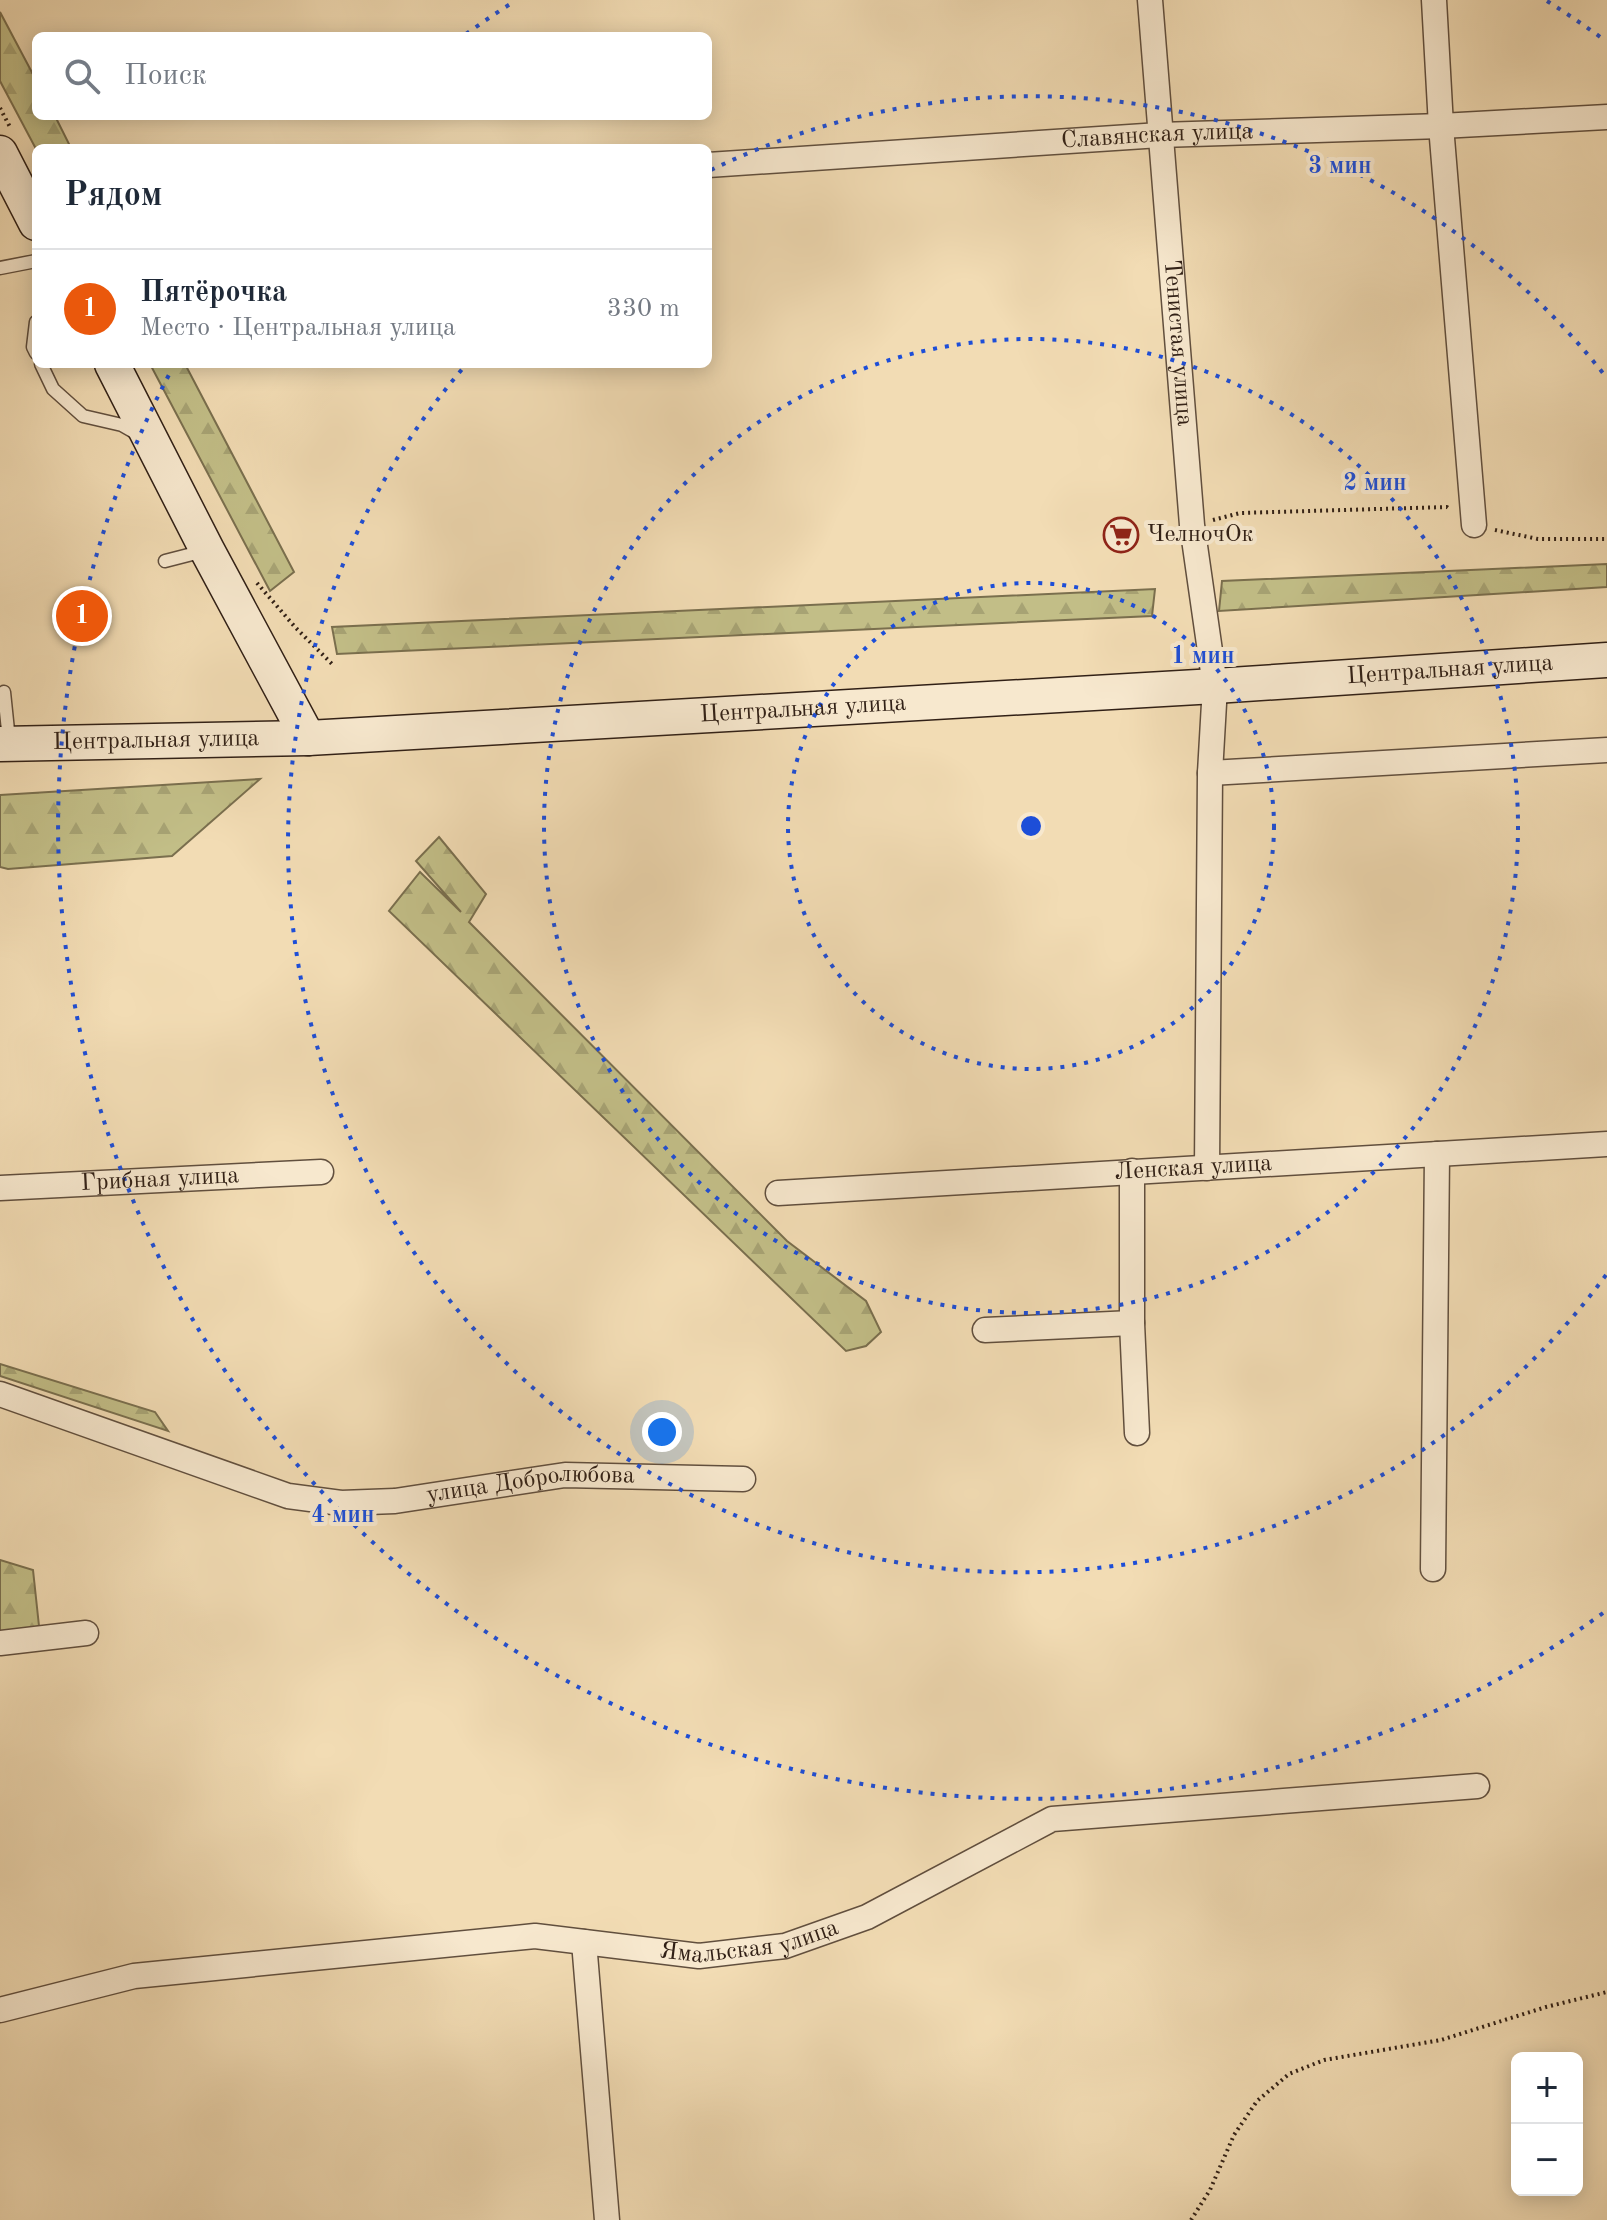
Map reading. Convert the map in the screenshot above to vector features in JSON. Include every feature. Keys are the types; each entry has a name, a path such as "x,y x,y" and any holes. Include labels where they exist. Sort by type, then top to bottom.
{"main road":[{"path":"0,153 32,215"},
{"path":"114,368 308,738"},
{"name":"Центральная улица","path":"4,743 308,738 1215,686 1607,660"}],"street":[{"name":"Тенистая улица","path":"1150,0 1192,525 1215,686 1210,773 1207,1168"},
{"path":"1434,0 1441,126 1474,525"},
{"name":"Славянская улица","path":"712,165 1160,135 1607,117"},
{"path":"1210,773 1607,750"},
{"name":"Ленская улица","path":"778,1193 1607,1144"},
{"path":"1433,1569 1437,1154"},
{"path":"1132,1171 1132,1323 1137,1433"},
{"name":"Грибная улица","path":"0,1188 321,1172"},
{"path":"985,1330 1132,1323"},
{"name":"улица Добролюбова","path":"0,1394 288,1496 341,1503 395,1501 565,1475 743,1479"},
{"path":"0,1643 86,1633"},
{"name":"Ямальская улица","path":"0,2010 134,1976 535,1936 699,1956 785,1946 867,1917 1052,1819 1477,1786"},
{"path":"584,1942 607,2220"}],"lane":[{"path":"0,268 32,262"},
{"path":"43,368 53,389 83,416 122,425 152,442"},
{"path":"165,561 207,550"},
{"path":"4,692 4,743"}],"path":[{"path":"1192,525 1240,513 1447,507 1474,525 1538,539 1607,539"},
{"path":"249,573 295,627 333,665"},
{"path":"1191,2220 1210,2190 1234,2135 1257,2101 1289,2074 1324,2060 1441,2040 1546,2007 1607,1992"}],"green space":[{"path":"0,12 32,72 32,120 57,120 69,144 33,144 0,81"},
{"path":"152,368 187,368 294,572 270,591"},
{"path":"1607,564 1607,587 1219,611 1222,581"},
{"path":"1155,589 1152,616 337,654 332,627"},
{"path":"260,779 172,856 8,869 0,867 0,795"},
{"path":"439,837 486,894 469,922 787,1241 866,1301 881,1332 866,1346 846,1351 389,911 420,872 461,912 416,861"},
{"path":"0,1364 155,1412 168,1431 0,1376"},
{"path":"0,1560 33,1570 39,1626 0,1642"}],"place":[{"name":"ЧелночОк","path":"1121,535"},
{"name":"Пятёрочка","path":"82,616"}]}
